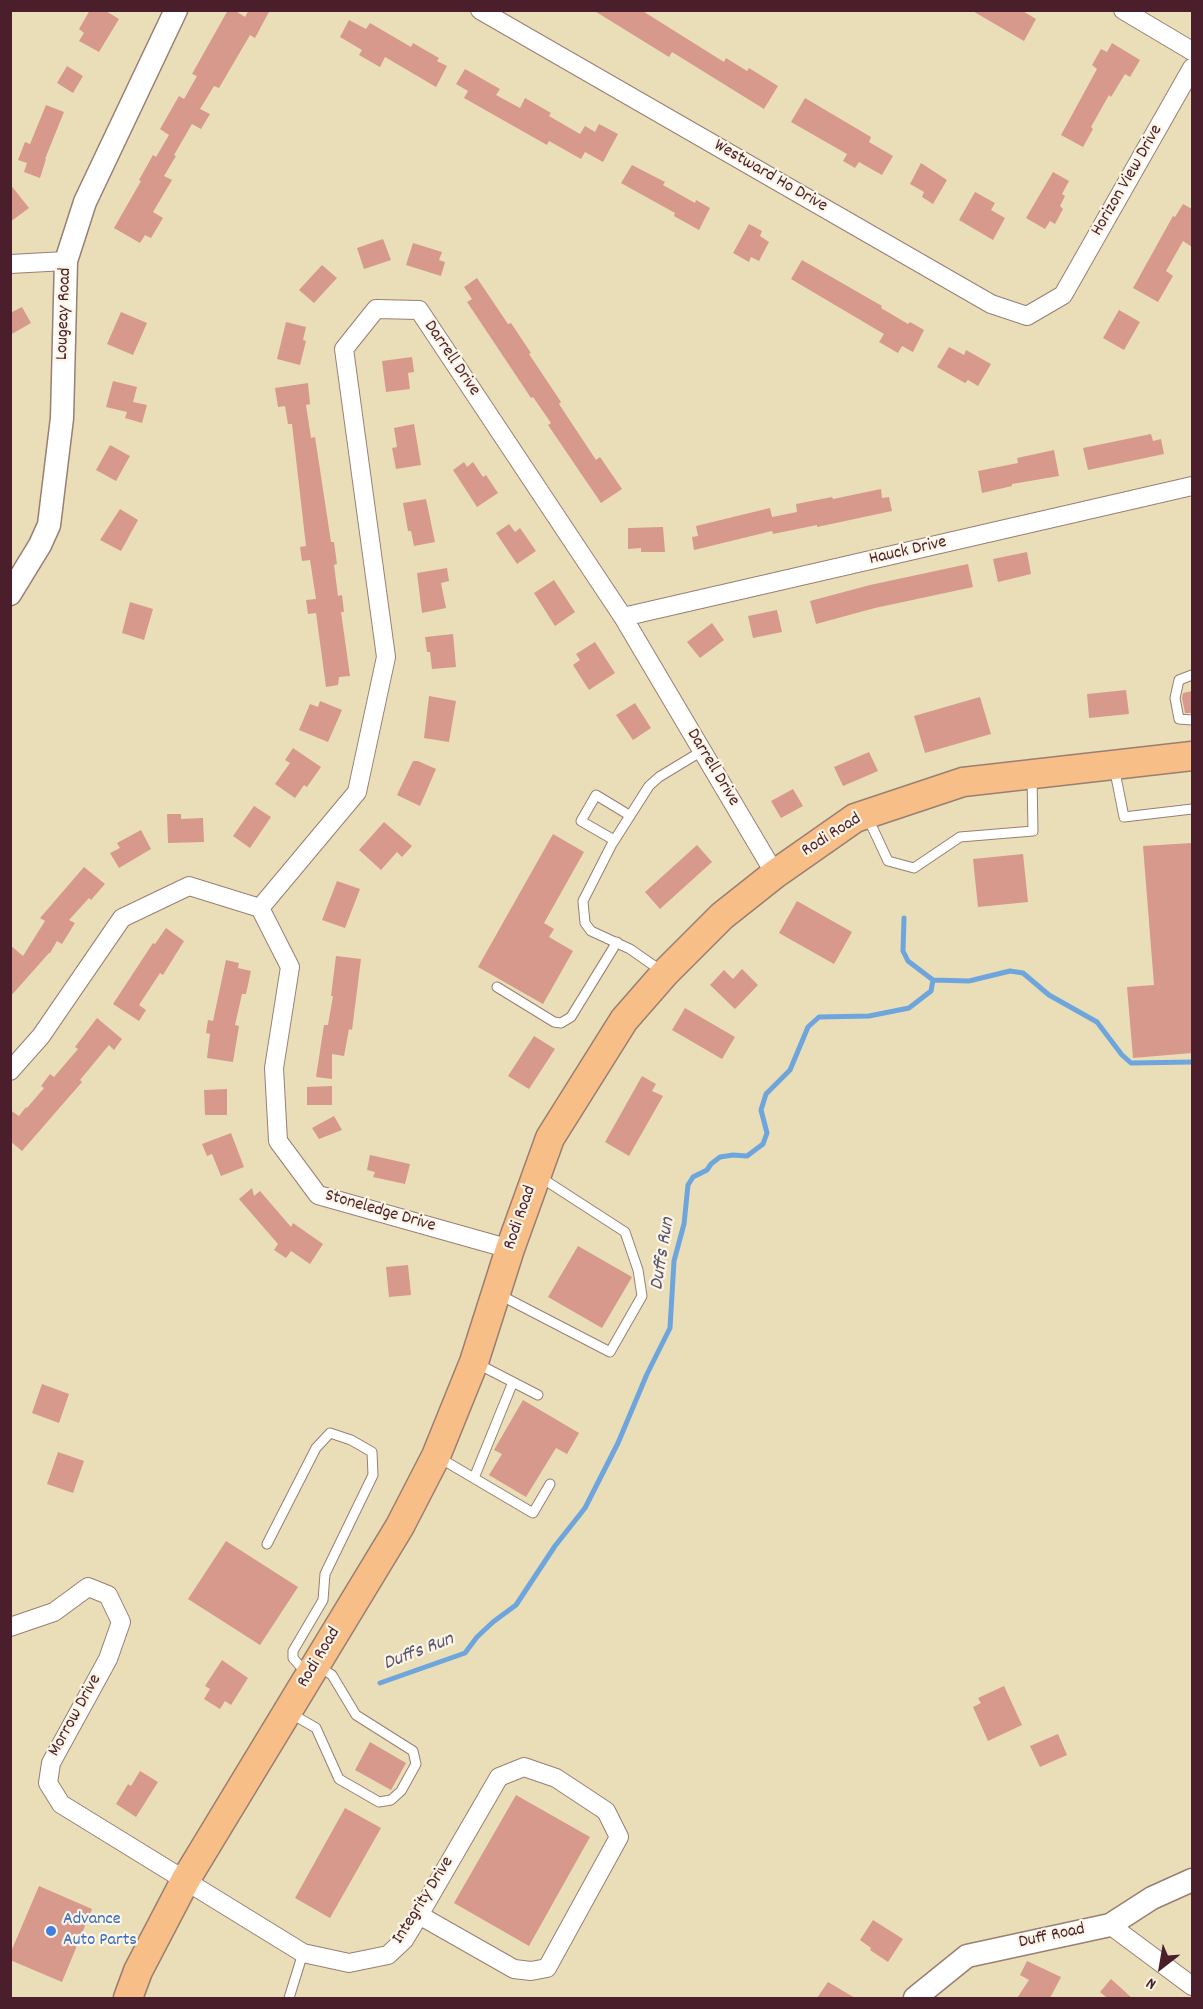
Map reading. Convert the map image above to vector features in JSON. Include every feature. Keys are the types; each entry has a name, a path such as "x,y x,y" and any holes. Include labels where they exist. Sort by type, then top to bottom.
{"main road":[{"name":"Rodi Road","path":"128,1998 138,1971 186,1880 400,1526 436,1456 474,1362 510,1249 550,1138 624,1020 665,973 722,916 775,874 855,818 963,782 1192,756"}],"street":[{"name":"Lougeay Road","path":"10,594 40,545 48,525 62,418 66,261 85,202 176,10"},
{"name":"Westward Ho Drive","path":"480,10 991,304 1027,316 1063,295"},
{"path":"1123,10 1192,51"},
{"name":"Horizon View Drive","path":"1063,295 1192,68"},
{"path":"10,264 66,261"},
{"name":"Darrell Drive","path":"260,908 357,792 386,657 344,349 376,309 419,310 623,617 775,874"},
{"name":"Hauck Drive","path":"623,617 1192,486"},
{"path":"10,1071 41,1036 122,918 189,886 260,908"},
{"name":"Stoneledge Drive","path":"260,908 290,967 274,1068 278,1141 318,1195 510,1249"},
{"name":"Morrow Drive","path":"10,1627 54,1612 88,1587 108,1595 120,1622 108,1659 51,1763 48,1783 61,1804 186,1880"},
{"name":"Integrity Drive","path":"186,1880 303,1953 349,1963 388,1955 404,1940 499,1777 524,1767 556,1778 606,1811 619,1837 548,1968 531,1971 514,1969 419,1915"},
{"name":"Duff Road","path":"915,1998 967,1956 1110,1925 1152,1898 1192,1880"},
{"path":"1110,1925 1192,1986"}],"lane":[{"path":"1192,675 1179,680 1175,698 1179,719 1192,720"},
{"path":"665,973 640,954 591,931 585,923 583,901 588,887 614,840 649,786 659,777 702,750"},
{"path":"1113,765 1124,817 1192,809"},
{"path":"866,814 888,861 914,868 960,837 1033,831 1032,774"},
{"path":"614,840 581,821 596,795 629,815"},
{"path":"497,987 554,1022 561,1023 571,1017 617,942"},
{"path":"497,1293 610,1352 642,1296 638,1270 625,1232 536,1174"},
{"path":"474,1362 538,1395"},
{"path":"474,1478 513,1382"},
{"path":"267,1544 316,1448 330,1433 351,1440 372,1452 373,1475 325,1574 323,1600 293,1651 293,1658 313,1671 332,1675 356,1715 413,1751 416,1764 401,1791 391,1800 379,1802 339,1779 316,1728 288,1712"},
{"path":"436,1456 533,1513 550,1484"},
{"path":"289,1998 303,1953"}],"building":[{"path":"90,10 104,10 119,19 99,52 79,41 84,33 79,29"},
{"path":"228,10 234,10 245,17 249,10 270,10 255,38 250,35 219,88 214,86 200,109 210,114 201,129 192,124 174,155 176,156 164,176 172,180 153,212 163,218 151,238 145,235 140,243 114,228 153,155 156,157 169,135 160,129 179,96 184,99 197,76 192,74"},
{"path":"593,10 641,10 724,62 726,58 747,71 749,68 778,86 764,109 672,52 669,57"},
{"path":"971,10 1021,10 1036,19 1024,41"},
{"path":"349,20 366,29 370,23 411,47 413,43 439,58 437,61 447,66 436,87 385,57 380,67 359,55 362,50 340,37"},
{"path":"1112,43 1140,60 1130,77 1125,74 1111,97 1109,95 1083,147 1061,135 1097,69 1092,65 1101,49 1107,52"},
{"path":"67,66 83,76 73,93 57,83"},
{"path":"465,69 500,89 496,95 520,108 525,98 551,113 549,116 580,134 585,126 595,132 599,124 618,134 603,162 585,152 581,159 549,141 547,145 464,98 468,91 456,84"},
{"path":"805,98 871,137 869,142 893,156 882,175 859,162 855,168 843,161 847,154 791,122"},
{"path":"46,105 64,112 40,178 24,172 27,163 18,160 25,142 30,144"},
{"path":"921,163 947,180 933,204 922,197 924,192 910,184"},
{"path":"632,165 665,182 663,185 695,203 696,200 710,208 699,230 674,216 675,213 621,183"},
{"path":"1053,172 1069,181 1062,194 1065,196 1060,206 1063,209 1055,224 1050,221 1045,229 1026,218"},
{"path":"10,184 29,208 10,222"},
{"path":"975,192 995,203 991,210 1005,218 993,240 959,220"},
{"path":"1183,204 1192,209 1192,247 1183,241 1166,271 1173,276 1158,302 1133,288 1173,216 1175,217"},
{"path":"749,224 762,231 760,236 769,242 759,261 751,257 749,262 733,253"},
{"path":"383,239 391,260 364,269 357,248"},
{"path":"413,243 442,252 439,260 445,262 441,276 406,265"},
{"path":"802,260 882,306 881,308 908,324 910,322 924,330 913,352 902,346 898,353 879,342 884,334 791,279"},
{"path":"322,265 337,278 314,303 299,290"},
{"path":"477,278 531,353 529,354 561,402 559,404 596,460 600,457 622,489 601,503 548,425 551,423 533,397 531,398 467,302 472,299 464,287"},
{"path":"22,307 31,323 10,335 10,313"},
{"path":"1119,310 1140,322 1124,350 1103,338"},
{"path":"121,312 147,323 133,355 107,344"},
{"path":"286,322 306,327 303,340 306,341 300,365 277,359"},
{"path":"949,347 964,355 966,350 991,364 978,386 968,380 965,383 937,367"},
{"path":"412,357 414,372 408,373 410,389 386,392 382,361"},
{"path":"113,381 137,387 133,402 147,405 142,423 125,418 127,412 106,407"},
{"path":"308,383 310,404 306,405 311,438 315,437 331,542 334,542 337,564 334,565 338,596 342,595 344,612 341,612 350,676 339,677 338,685 326,687 316,613 308,614 306,600 316,599 310,560 302,561 300,547 306,546 292,424 288,424 285,406 278,407 275,388"},
{"path":"414,424 421,465 396,469 392,448 397,447 394,428"},
{"path":"1151,434 1153,441 1161,439 1164,454 1088,470 1083,448"},
{"path":"110,445 130,456 116,481 96,470"},
{"path":"1054,450 1059,476 1012,484 1012,486 982,493 978,471 1018,463 1017,458"},
{"path":"464,462 467,467 473,462 483,477 486,475 498,493 477,507 453,470"},
{"path":"881,489 882,498 889,497 892,511 817,527 817,525 773,534 772,531 694,550 692,537 698,536 696,526 770,508 772,517 797,512 796,504"},
{"path":"426,499 435,542 414,546 411,531 408,531 403,503"},
{"path":"120,509 138,520 121,551 100,540"},
{"path":"509,524 515,532 520,528 536,551 517,564 496,533"},
{"path":"663,527 665,552 641,552 641,548 628,549 628,528"},
{"path":"1027,552 1031,574 998,582 993,559"},
{"path":"968,564 973,587 875,608 816,624 810,601 870,585"},
{"path":"447,568 449,581 441,583 446,608 422,613 417,573"},
{"path":"554,580 575,612 555,626 534,593"},
{"path":"130,602 153,609 144,640 122,633"},
{"path":"777,610 782,632 753,638 748,616"},
{"path":"712,623 724,640 700,658 687,642"},
{"path":"453,634 456,667 432,669 425,637"},
{"path":"595,642 615,673 589,690 573,665 580,660 576,654"},
{"path":"1126,690 1129,714 1089,718 1087,694"},
{"path":"1192,691 1192,713 1185,713 1183,693"},
{"path":"429,696 456,701 449,742 424,738"},
{"path":"980,697 991,734 925,753 914,716"},
{"path":"320,701 342,710 328,742 299,730 310,704 318,707"},
{"path":"635,703 651,728 633,740 616,715"},
{"path":"293,748 321,767 307,787 304,785 295,798 275,784 290,763 285,760"},
{"path":"869,752 878,771 843,786 834,767"},
{"path":"413,761 436,769 420,806 397,795"},
{"path":"793,789 803,806 781,818 771,801"},
{"path":"254,806 271,817 250,848 233,836"},
{"path":"167,814 181,814 181,819 203,818 204,842 168,843"},
{"path":"384,822 412,846 402,857 397,852 381,870 359,850"},
{"path":"141,830 151,849 119,868 110,853 120,848 117,843"},
{"path":"553,834 584,852 544,923 554,929 549,937 573,951 543,1004 478,967"},
{"path":"1192,843 1192,1053 1133,1058 1127,987 1154,985 1143,846"},
{"path":"697,845 712,862 660,909 645,892"},
{"path":"1023,854 1028,902 978,907 973,859"},
{"path":"84,867 105,884 69,920 75,923 62,944 57,941 50,953 10,997 10,945 23,956 45,921 40,918"},
{"path":"337,881 360,889 345,928 322,920"},
{"path":"797,901 852,932 834,964 779,933"},
{"path":"166,928 184,941 163,975 160,973 139,1005 146,1010 139,1021 113,1004 153,943 155,944"},
{"path":"336,956 361,959 352,1030 349,1029 344,1056 332,1054 332,1079 316,1077 324,1025 328,1025 333,996 331,996"},
{"path":"226,960 239,963 238,968 251,971 246,994 242,994 235,1025 239,1026 233,1062 207,1058 210,1034 206,1033 208,1020 213,1021"},
{"path":"742,969 758,985 735,1009 710,985 724,970 733,979"},
{"path":"685,1008 735,1037 722,1059 672,1030"},
{"path":"97,1018 122,1039 114,1050 109,1045 80,1080 82,1082 22,1151 10,1141 10,1110 19,1116 27,1108 44,1088 41,1086 50,1074 54,1077 78,1049 75,1047"},
{"path":"534,1036 555,1049 529,1089 508,1076"},
{"path":"642,1076 656,1084 652,1091 663,1096 629,1156 605,1142"},
{"path":"332,1086 332,1105 307,1105 307,1087"},
{"path":"227,1089 227,1115 205,1115 204,1090"},
{"path":"334,1116 342,1130 319,1139 312,1128"},
{"path":"231,1133 244,1167 221,1176 212,1154 207,1156 202,1144"},
{"path":"370,1155 410,1164 405,1184 373,1177 375,1172 367,1170"},
{"path":"252,1188 254,1196 260,1191 291,1227 293,1223 323,1244 310,1264 291,1251 286,1258 274,1250 278,1244 239,1199"},
{"path":"578,1246 632,1277 602,1328 548,1297"},
{"path":"408,1265 411,1295 389,1297 386,1267"},
{"path":"42,1384 69,1394 59,1423 32,1413"},
{"path":"523,1400 579,1433 567,1454 556,1448 526,1497 489,1475 502,1454 494,1450"},
{"path":"58,1452 84,1461 73,1493 47,1484"},
{"path":"226,1541 298,1587 260,1645 188,1599"},
{"path":"222,1660 248,1678 231,1705 225,1701 220,1709 204,1699 210,1689 205,1686"},
{"path":"1004,1686 1022,1725 988,1741 973,1707 981,1703 978,1698"},
{"path":"1058,1734 1067,1755 1040,1767 1030,1746"},
{"path":"370,1742 406,1763 391,1790 355,1770"},
{"path":"140,1771 158,1782 136,1817 116,1804 128,1784 131,1786"},
{"path":"516,1795 590,1837 529,1946 454,1903"},
{"path":"345,1808 381,1828 330,1918 295,1898"},
{"name":"Advance Auto Parts","path":"39,1886 92,1909 62,1982 10,1960 10,1954"},
{"path":"873,1920 903,1939 888,1962 860,1940"},
{"path":"1027,1961 1061,1977 1050,1998 1017,1998 1029,1980 1020,1975"},
{"path":"1111,1979 1132,1998 1107,1998 1100,1992"},
{"path":"828,1982 855,1998 817,1998"}],"waterway":[{"name":"Duffs Run","path":"380,1683 465,1653 477,1637 516,1605 555,1546 585,1508 618,1443 647,1374 670,1328 674,1261 684,1224 688,1185 693,1177 707,1170 720,1157 747,1156 763,1144 767,1133 761,1110 766,1094 790,1070 808,1027 819,1017 869,1016 909,1008 931,991 933,980 908,961 903,951 904,918"},
{"path":"933,980 969,981 1010,971 1023,973 1049,995 1097,1022 1122,1055 1131,1063 1192,1062"}],"place":[{"name":"Advance Auto Parts","path":"51,1931"}]}
